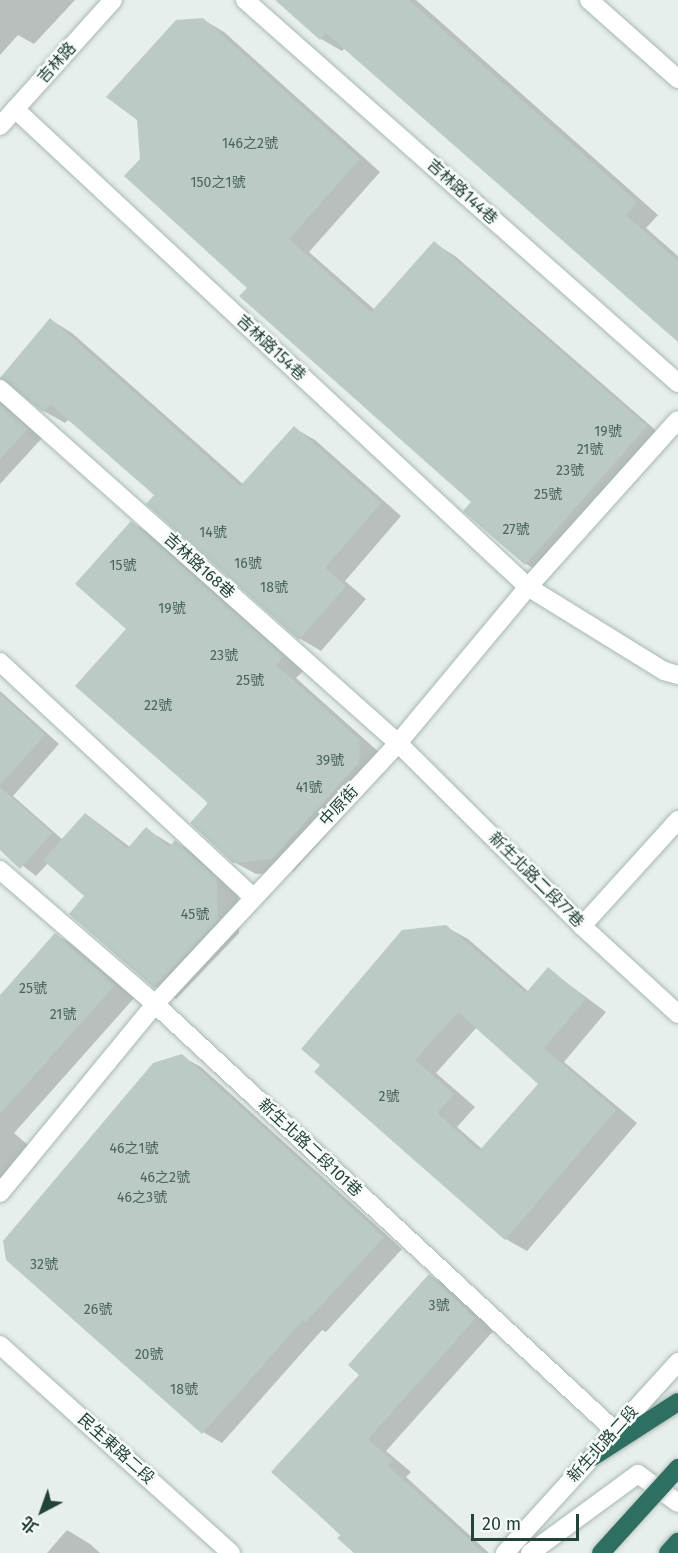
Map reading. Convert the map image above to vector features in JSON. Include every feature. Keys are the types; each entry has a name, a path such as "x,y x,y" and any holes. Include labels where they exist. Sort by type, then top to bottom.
{"highway":[{"path":"591,1458 678,1402"},
{"path":"601,1553 678,1468"},
{"path":"668,1553 678,1542"}],"street":[{"name":"吉林路","path":"0,124 113,0"},
{"name":"吉林路144巷","path":"245,0 678,383"},
{"path":"589,0 678,79"},
{"name":"吉林路154巷","path":"15,109 528,587 664,672 678,675"},
{"name":"吉林路168巷","path":"0,389 398,743"},
{"name":"中原街","path":"0,1193 155,1004 398,743 528,587 678,420"},
{"path":"0,662 253,897"},
{"name":"新生北路二段77巷","path":"398,743 582,926 678,1014"},
{"path":"582,926 678,820"},
{"name":"新生北路二段101巷","path":"0,870 155,1004 615,1431"},
{"name":"民生東路二段","path":"0,1346 231,1553"},
{"name":"新生北路二段","path":"505,1553 678,1362"},
{"path":"530,1553 638,1474 678,1503"}],"building":[{"path":"275,0 409,0 637,202 626,215 678,261 678,342 326,33 320,40"},
{"path":"203,18 360,159 289,239 371,312 434,241 647,426 525,565 463,511 471,502 239,296 247,288 124,176 140,159 137,120 106,97 176,20"},
{"path":"50,318 240,486 294,426 381,503 325,568 346,586 299,640 146,504 154,495 50,404 43,412 0,378"},
{"path":"0,404 28,429 0,459"},
{"path":"131,521 284,656 276,665 360,740 359,763 272,859 233,863 190,823 208,803 75,686 126,629 75,584"},
{"path":"0,694 45,735 0,785"},
{"path":"0,787 52,833 20,869 0,850"},
{"path":"85,813 127,849 146,827 169,847 175,840 217,879 218,920 154,988 69,914 84,896 43,860"},
{"path":"446,925 526,993 548,967 586,999 544,1048 616,1110 505,1240 314,1072 320,1065 301,1049 402,930","holes":["458,1012 538,1084 479,1151 437,1113 454,1094 415,1060"]},
{"path":"55,933 115,985 0,1114 0,995"},
{"path":"182,1054 384,1237 306,1322 303,1320 202,1434 6,1260 3,1241 153,1063"},
{"path":"429,1274 476,1318 368,1439 392,1460 388,1466 484,1553 354,1553 337,1538 341,1535 271,1472 359,1375 348,1365"}]}
